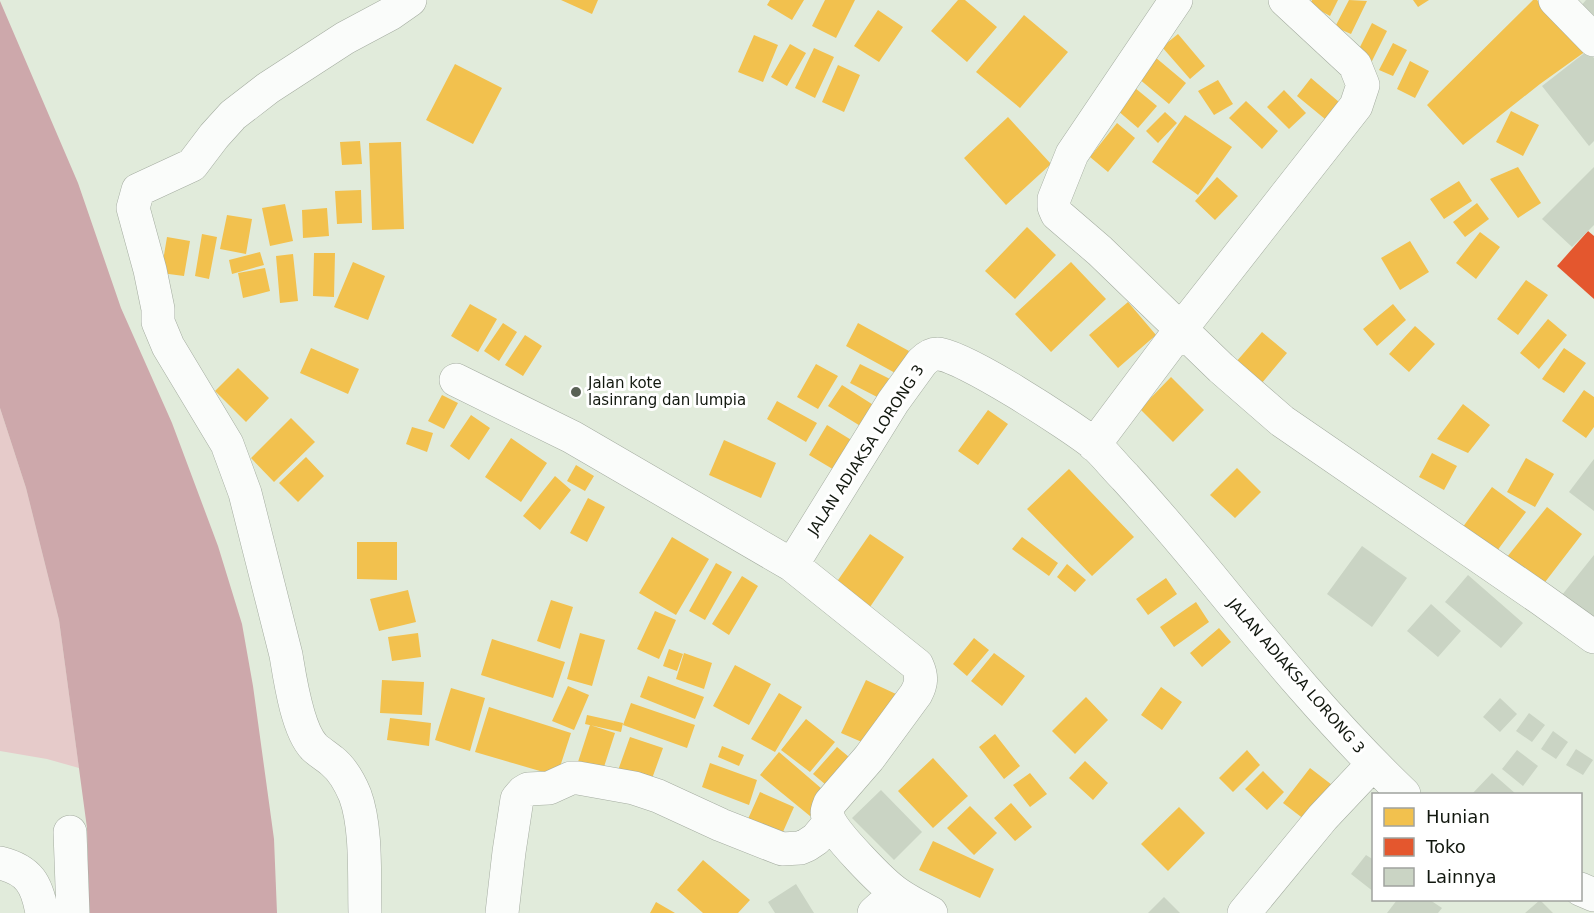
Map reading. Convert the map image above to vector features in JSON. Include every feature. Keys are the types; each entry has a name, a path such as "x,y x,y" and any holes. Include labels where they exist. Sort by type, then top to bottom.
{"street":[{"path":"365,913 362,819 354,794 345,776 334,762 313,746 304,730 245,493 227,444 168,346 158,322 158,309 150,270 133,208 138,190 192,165 233,115 268,88 345,38 390,14 410,0"},
{"path":"1176,0 1072,154 1054,198 1054,207 1058,214 1100,251 1221,368 1282,421 1541,598 1594,637"},
{"path":"1106,429 1181,329 1356,106 1363,86 1355,65 1285,0"},
{"path":"1555,0 1594,40"},
{"name":"JALAN ADIAKSA LORONG 3","path":"792,565 893,402 928,356 935,353 944,354 973,368 1036,405 1106,429 1160,516 1280,662 1402,793"},
{"path":"456,380 572,437 792,565 917,664 921,674 920,687 916,694 869,758 830,803 827,815 856,855 885,903 931,913"},
{"path":"1244,913 1323,817 1373,764"},
{"path":"502,913 518,799 522,792 528,789 549,788 571,778 634,788 782,849 800,848 807,845 816,839 830,822"},
{"path":"70,832 73,913"},
{"path":"0,863 13,866 33,882 42,913"}],"shaded area":[{"path":"0,1 78,183 121,308 172,423 218,546 242,624 274,839 277,913 89,913 87,828 59,620 26,488 0,408"},
{"path":"0,408 26,488 59,620 79,768 47,759 0,751"}],"building: Hunian":[{"path":"561,0 598,0 592,14"},
{"path":"770,0 804,0 792,20 767,5"},
{"path":"825,0 855,0 836,38 812,26"},
{"path":"958,0 965,0 997,27 967,62 931,31"},
{"path":"1312,0 1338,0 1330,16 1310,5"},
{"path":"1349,0 1367,1 1351,34 1335,27"},
{"path":"1413,0 1429,0 1418,7"},
{"path":"1533,0 1537,0 1586,51 1463,145 1427,105"},
{"path":"878,10 903,27 879,62 854,46"},
{"path":"1024,15 1068,52 1020,108 976,72"},
{"path":"1372,23 1387,31 1372,61 1357,53"},
{"path":"1178,34 1205,66 1190,79 1162,47"},
{"path":"754,35 778,45 763,82 738,72"},
{"path":"1393,43 1407,50 1393,76 1379,70"},
{"path":"790,44 806,53 787,86 771,77"},
{"path":"814,48 834,57 815,98 795,88"},
{"path":"1155,57 1186,83 1169,104 1138,78"},
{"path":"1410,61 1429,71 1415,98 1397,89"},
{"path":"455,64 502,88 473,144 426,120"},
{"path":"838,65 860,75 844,112 822,102"},
{"path":"1311,78 1339,102 1325,119 1297,96"},
{"path":"1218,80 1233,104 1214,115 1198,91"},
{"path":"1129,83 1157,106 1138,128 1110,104"},
{"path":"1284,90 1306,113 1289,129 1267,107"},
{"path":"1246,101 1278,131 1262,149 1229,118"},
{"path":"1511,111 1539,125 1523,156 1496,142"},
{"path":"1165,112 1177,123 1158,143 1146,131"},
{"path":"1185,115 1232,147 1198,195 1152,162"},
{"path":"1008,117 1051,164 1006,205 964,158"},
{"path":"1117,123 1135,138 1108,172 1090,157"},
{"path":"360,141 362,164 342,165 340,142"},
{"path":"401,142 404,229 372,230 369,143"},
{"path":"1518,167 1541,203 1518,218 1490,179"},
{"path":"1217,177 1238,196 1215,220 1195,201"},
{"path":"1459,181 1472,201 1444,219 1430,199"},
{"path":"361,190 362,223 337,224 335,191"},
{"path":"1477,203 1489,219 1465,237 1453,222"},
{"path":"285,204 293,241 270,246 262,208"},
{"path":"327,208 329,236 303,238 302,210"},
{"path":"227,215 252,219 246,254 220,249"},
{"path":"1027,227 1056,255 1015,299 985,271"},
{"path":"1480,232 1500,247 1476,279 1456,263"},
{"path":"202,234 217,237 209,279 195,276"},
{"path":"167,237 190,241 184,276 161,273"},
{"path":"1410,241 1429,272 1400,290 1381,258"},
{"path":"260,252 264,265 232,274 229,260"},
{"path":"314,253 335,253 334,297 313,296"},
{"path":"293,254 298,301 280,303 276,256"},
{"path":"353,262 385,276 368,320 334,307"},
{"path":"1071,262 1106,299 1051,352 1015,314"},
{"path":"265,268 270,291 243,298 238,273"},
{"path":"1526,280 1548,295 1518,335 1497,319"},
{"path":"1128,302 1156,335 1118,368 1089,335"},
{"path":"470,304 497,319 478,352 451,336"},
{"path":"1393,304 1406,320 1377,346 1363,329"},
{"path":"1548,319 1567,335 1539,369 1520,353"},
{"path":"503,323 517,332 499,361 484,351"},
{"path":"858,323 909,351 897,374 846,346"},
{"path":"1415,326 1435,344 1409,372 1389,354"},
{"path":"1262,332 1287,353 1261,384 1236,362"},
{"path":"525,335 542,346 523,376 505,365"},
{"path":"311,348 359,369 348,394 300,373"},
{"path":"1564,348 1586,363 1564,393 1542,379"},
{"path":"816,364 838,376 818,409 797,397"},
{"path":"860,364 890,379 881,399 850,383"},
{"path":"238,368 269,398 246,422 215,391"},
{"path":"1171,377 1204,410 1173,442 1140,409"},
{"path":"842,385 875,406 862,427 828,406"},
{"path":"1584,390 1594,397 1594,427 1586,438 1562,421"},
{"path":"442,395 458,403 444,429 428,421"},
{"path":"777,401 817,423 806,442 767,419"},
{"path":"1463,404 1490,425 1468,453 1437,439"},
{"path":"988,410 1008,424 978,465 958,451"},
{"path":"471,415 490,428 469,460 450,446"},
{"path":"291,418 315,442 274,482 251,458"},
{"path":"827,425 853,441 836,471 809,455"},
{"path":"412,427 433,433 427,452 406,444"},
{"path":"511,438 547,463 521,502 485,477"},
{"path":"724,440 776,463 761,498 709,475"},
{"path":"1432,453 1457,466 1444,490 1419,477"},
{"path":"306,457 324,476 298,502 279,483"},
{"path":"1526,458 1554,474 1535,507 1507,492"},
{"path":"576,465 594,476 585,491 567,481"},
{"path":"1237,468 1261,492 1235,518 1210,495"},
{"path":"1069,469 1134,537 1092,576 1027,509"},
{"path":"555,476 571,490 540,530 523,516"},
{"path":"1492,487 1526,512 1491,559 1457,535"},
{"path":"588,498 605,507 587,542 570,533"},
{"path":"1547,507 1582,534 1539,590 1503,562"},
{"path":"870,534 904,557 870,607 836,583"},
{"path":"672,537 709,559 676,615 639,593"},
{"path":"1022,537 1058,563 1049,576 1012,549"},
{"path":"357,542 397,542 397,580 357,579"},
{"path":"716,563 732,572 705,620 689,611"},
{"path":"1067,564 1086,580 1075,592 1057,577"},
{"path":"742,576 758,586 729,635 712,624"},
{"path":"1166,578 1177,594 1148,615 1136,599"},
{"path":"408,590 416,622 379,631 370,599"},
{"path":"551,600 573,607 560,649 537,641"},
{"path":"1196,602 1209,622 1174,647 1160,627"},
{"path":"655,611 676,620 659,659 637,649"},
{"path":"1219,628 1231,642 1202,667 1190,653"},
{"path":"418,633 421,657 392,661 388,637"},
{"path":"580,633 605,640 592,686 567,679"},
{"path":"974,638 989,650 967,676 953,664"},
{"path":"492,639 565,662 553,698 481,675"},
{"path":"669,649 683,654 677,671 663,666"},
{"path":"684,653 712,663 704,689 676,679"},
{"path":"994,653 1025,676 1002,706 971,681"},
{"path":"735,665 771,684 749,725 713,706"},
{"path":"648,676 704,697 695,719 640,697"},
{"path":"382,680 424,682 422,715 380,713"},
{"path":"866,680 896,694 871,746 841,733"},
{"path":"568,686 589,695 574,730 552,721"},
{"path":"1161,687 1182,702 1162,730 1141,715"},
{"path":"451,688 485,698 470,751 435,740"},
{"path":"779,693 802,707 775,752 751,739"},
{"path":"1086,697 1108,720 1075,754 1052,731"},
{"path":"631,703 695,725 687,748 623,725"},
{"path":"489,707 571,733 557,776 475,752"},
{"path":"587,715 623,723 621,732 585,724"},
{"path":"390,718 431,723 429,746 387,740"},
{"path":"806,719 835,742 810,772 781,750"},
{"path":"590,725 615,733 602,773 577,765"},
{"path":"995,734 1020,766 1004,779 979,747"},
{"path":"630,737 663,748 649,787 616,776"},
{"path":"722,746 744,755 739,766 718,757"},
{"path":"837,747 855,762 832,790 813,774"},
{"path":"1247,750 1260,765 1233,792 1219,778"},
{"path":"779,752 829,795 810,816 760,775"},
{"path":"933,758 968,796 933,828 898,791"},
{"path":"1085,761 1108,783 1093,800 1069,778"},
{"path":"710,763 757,780 749,805 702,787"},
{"path":"1310,768 1336,788 1309,823 1283,803"},
{"path":"1263,771 1284,792 1267,810 1245,789"},
{"path":"1030,773 1047,794 1030,807 1013,785"},
{"path":"760,792 794,807 782,834 748,819"},
{"path":"1011,803 1032,827 1015,841 994,818"},
{"path":"970,806 997,833 974,855 947,828"},
{"path":"1179,807 1205,833 1168,871 1141,844"},
{"path":"933,841 994,869 980,898 919,870"},
{"path":"703,860 750,900 738,913 703,913 677,890"},
{"path":"656,902 675,913 650,913"}],"building: Toko":[{"path":"1588,231 1594,236 1594,299 1557,266"}],"building: Lainnya":[{"path":"1586,0 1594,0 1594,35 1573,15"},
{"path":"1587,51 1594,58 1594,141 1589,146 1542,86"},
{"path":"1594,167 1594,225 1572,247 1542,219"},
{"path":"1594,459 1594,511 1569,492"},
{"path":"1362,546 1407,578 1372,627 1327,594"},
{"path":"1594,555 1594,621 1562,595"},
{"path":"1468,575 1523,623 1501,648 1445,602"},
{"path":"1431,604 1461,631 1438,657 1407,631"},
{"path":"1500,698 1517,714 1500,732 1483,717"},
{"path":"1529,713 1545,725 1532,742 1516,731"},
{"path":"1553,731 1568,742 1556,759 1541,749"},
{"path":"1576,749 1593,760 1583,775 1566,765"},
{"path":"1517,750 1538,766 1523,786 1502,769"},
{"path":"1492,773 1515,793 1473,793"},
{"path":"881,790 922,832 894,860 852,818"},
{"path":"1366,855 1372,859 1372,890 1351,874"},
{"path":"796,884 814,913 775,913 768,902"},
{"path":"1164,897 1180,913 1148,913"},
{"path":"1396,901 1432,901 1442,908 1438,913 1387,913"},
{"path":"1541,901 1553,913 1525,913"}],"place":[{"name":"Jalan kote lasinrang dan lumpia","path":"576,392"}]}
